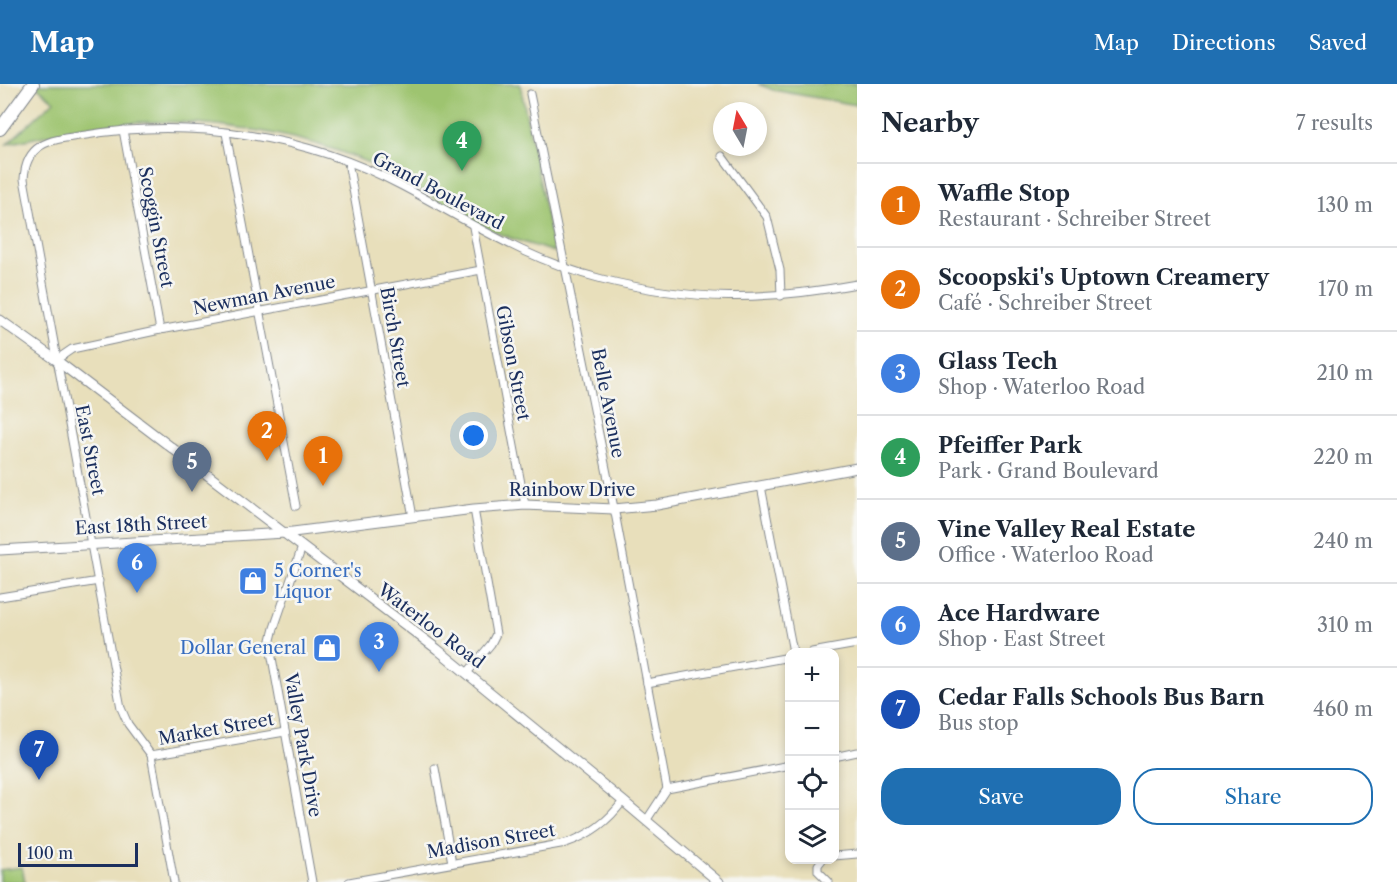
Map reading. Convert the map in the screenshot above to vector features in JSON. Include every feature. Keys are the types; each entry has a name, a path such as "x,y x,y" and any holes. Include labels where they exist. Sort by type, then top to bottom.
{"highway":[{"path":"0,129 30,87"}],"main road":[{"name":"Waterloo Road","path":"0,320 285,533 467,673 718,882"},
{"name":"Rainbow Drive","path":"285,533 474,509 525,505 614,509 657,505 857,468"},
{"name":"East 18th Street","path":"0,550 285,533"}],"street":[{"name":"Belle Avenue","path":"530,94 614,509 667,789"},
{"name":"Grand Boulevard","path":"24,179 25,163 36,148 53,140 123,130 176,129 226,133 295,146 348,162 400,185 523,253 566,269 631,286 687,296 738,298 781,296 857,284"},
{"name":"Scoggin Street","path":"123,130 160,330"},
{"path":"226,133 296,506"},
{"path":"722,156 767,217 780,270 781,296"},
{"name":"Birch Street","path":"348,162 413,517"},
{"name":"East Street","path":"24,179 121,708 128,724 151,755"},
{"name":"Gibson Street","path":"473,227 525,505"},
{"name":"Newman Avenue","path":"56,360 72,349 160,330 481,270"},
{"path":"761,486 792,648"},
{"path":"467,673 491,644 496,634 474,509"},
{"name":"Valley Park Drive","path":"302,547 271,639 271,652 312,882"},
{"path":"0,597 99,581"},
{"path":"834,648 857,644"},
{"path":"647,683 785,658"},
{"name":"Market Street","path":"151,755 285,732"},
{"path":"839,756 857,752"},
{"path":"151,755 174,882"},
{"path":"646,821 667,789 785,766"},
{"path":"435,768 452,863"},
{"name":"Madison Street","path":"349,882 566,843 605,822 623,801"},
{"path":"839,856 857,854"},
{"path":"819,864 818,871 829,882"}],"green space":[{"path":"34,84 520,84 554,252 493,231 369,163 310,142 277,134 211,124 146,122 61,132 7,144 54,101"},
{"path":"758,84 857,84 857,105 773,90"},
{"path":"22,867 25,882 0,882 0,870"}],"place":[{"name":"Pfeiffer Park","path":"462,171"},
{"name":"Scoopski's Uptown Creamery","path":"267,461"},
{"name":"Waffle Stop","path":"323,486"},
{"name":"Vine Valley Real Estate","path":"192,492"},
{"name":"5 Corner's Liquor","path":"253,581"},
{"name":"Ace Hardware","path":"137,593"},
{"name":"Dollar General","path":"327,648"},
{"name":"Glass Tech","path":"379,672"},
{"name":"Cedar Falls Schools Bus Barn","path":"39,780"}]}
